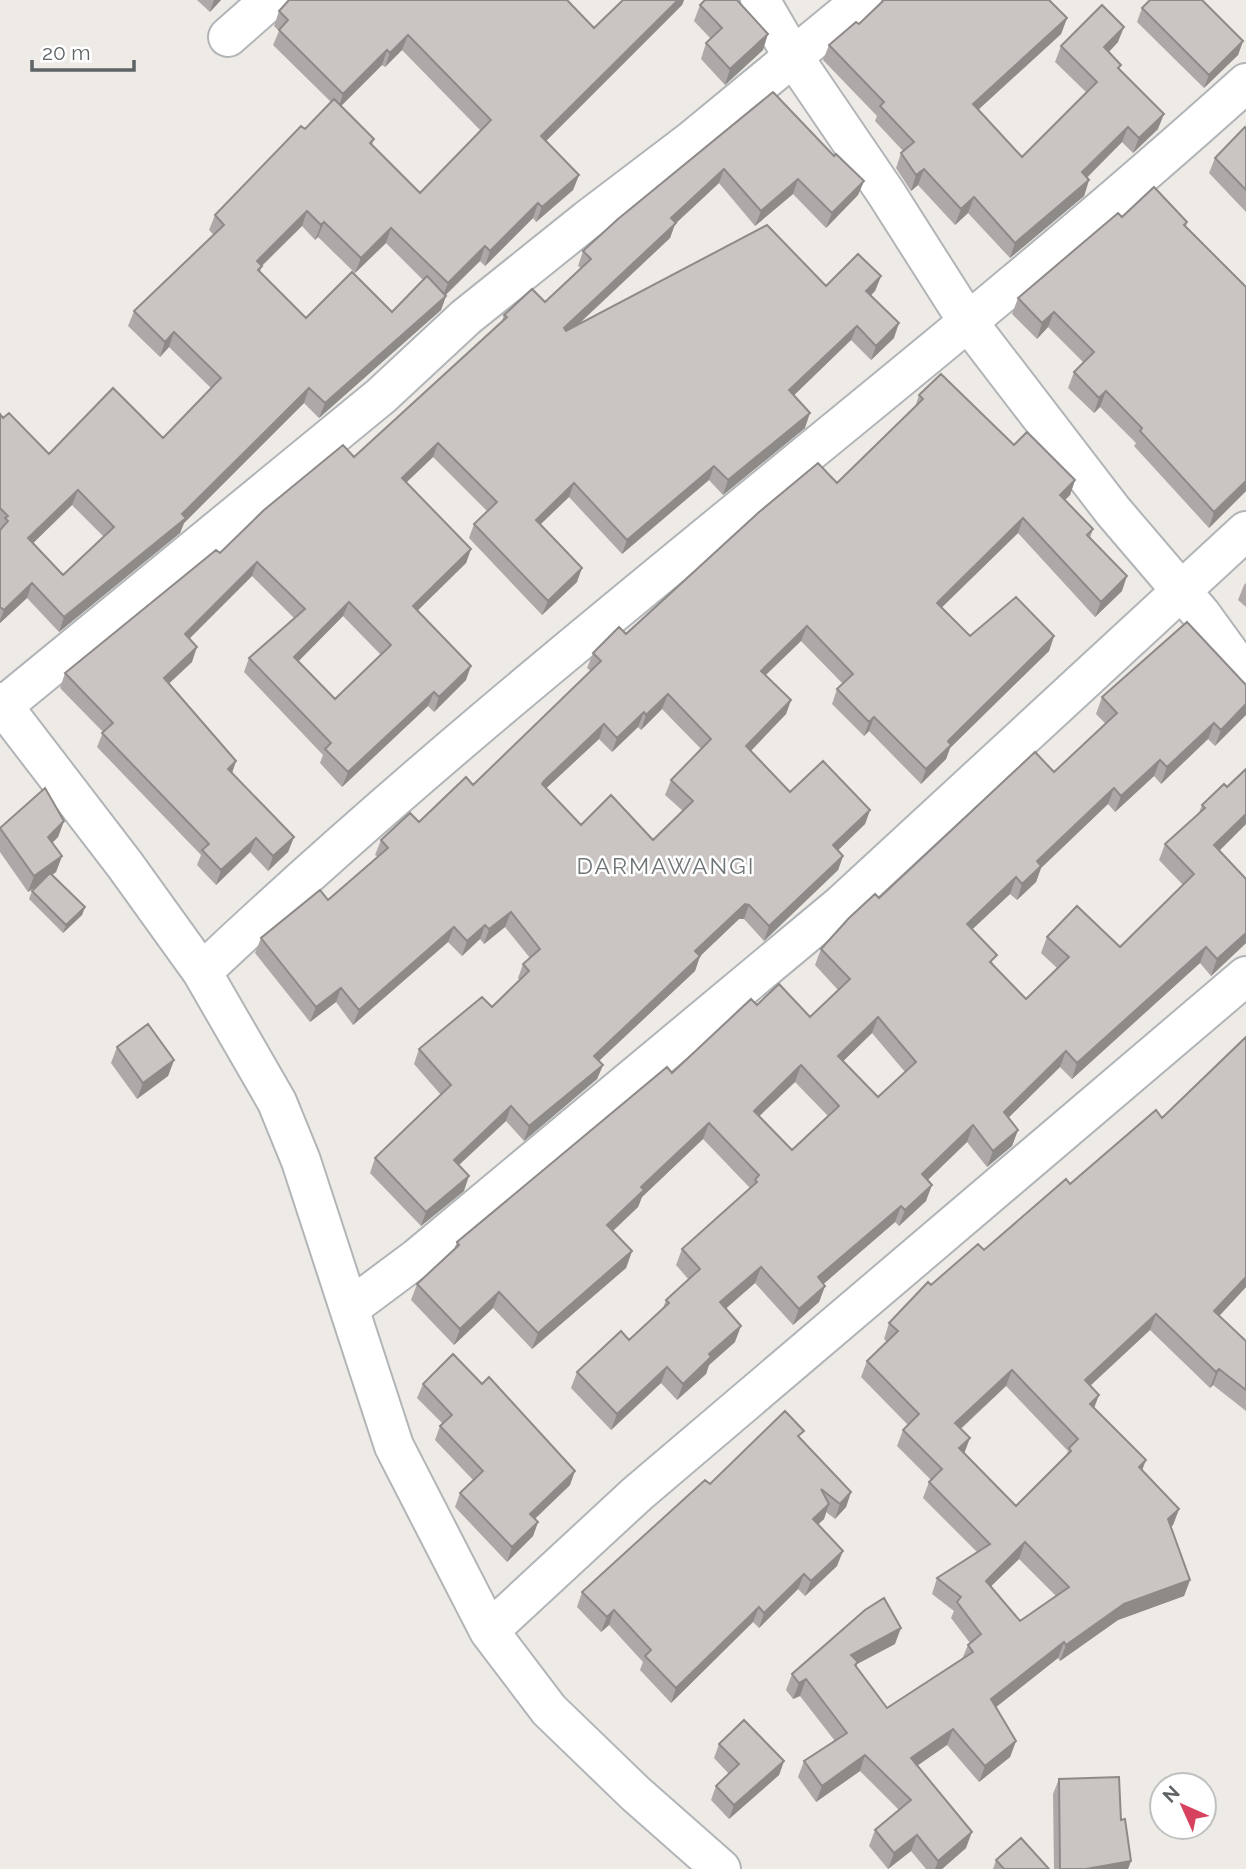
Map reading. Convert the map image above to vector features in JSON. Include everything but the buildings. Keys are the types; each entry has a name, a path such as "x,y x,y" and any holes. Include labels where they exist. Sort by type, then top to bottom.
{"street":[{"path":"228,37 270,0"},
{"path":"760,0 792,55 886,193 968,322 1246,676"},
{"path":"721,1869 636,1794 549,1710 489,1631 394,1446 301,1161 277,1102 202,972 1,704 381,396 466,317 587,219 691,141 862,0"},
{"path":"202,972 303,877 533,678 727,522 968,322 1133,184 1246,83"},
{"path":"350,1308 428,1249 842,904 1183,593 1246,531"},
{"path":"489,1631 638,1494 1246,976"}],"district":[{"name":"DARMAWANGI","path":"666,866"}]}
